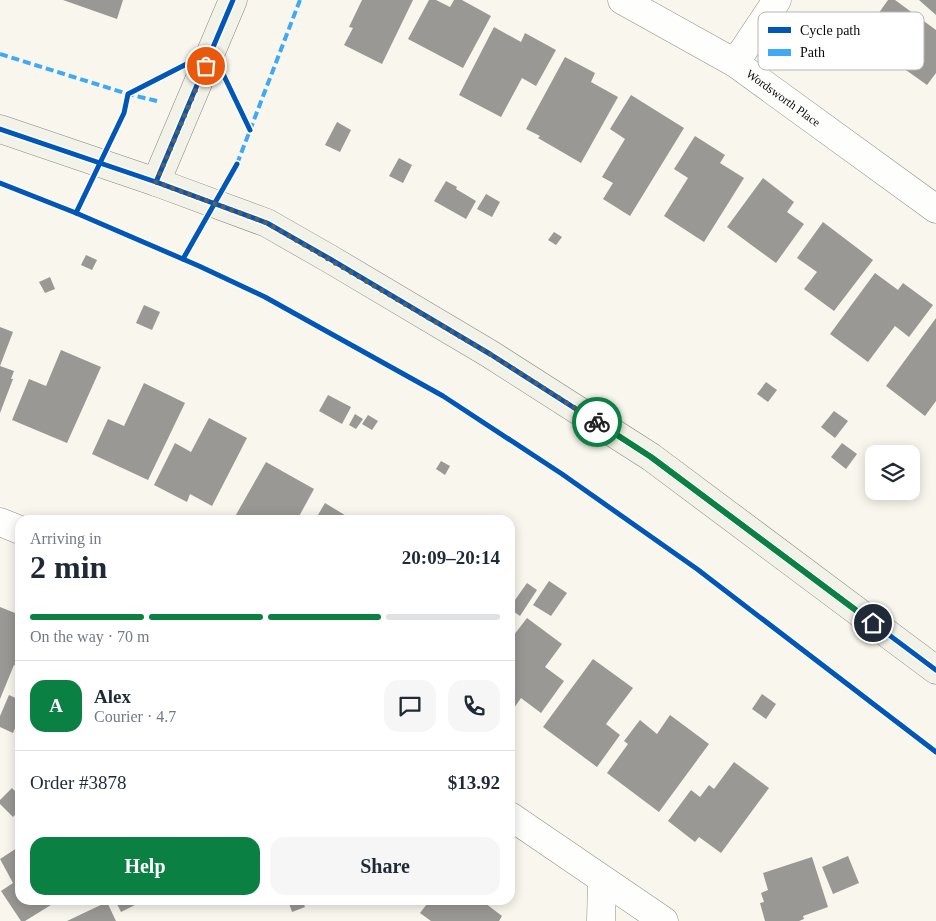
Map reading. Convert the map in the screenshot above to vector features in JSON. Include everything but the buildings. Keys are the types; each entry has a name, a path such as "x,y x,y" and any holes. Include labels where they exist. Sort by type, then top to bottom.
{"main road":[{"path":"156,182 233,0"},
{"path":"0,129 156,182 267,223 490,354 651,457 936,670"}],"street":[{"name":"Wordsworth Place","path":"622,0 735,63 936,209"},
{"path":"769,12 777,0"},
{"path":"735,63 758,28"},
{"path":"0,522 15,528"},
{"path":"515,819 664,921"},
{"path":"601,921 602,880"}],"marked path":[{"path":"237,164 300,0"},
{"path":"0,54 128,94 157,101"}],"cycle path":[{"path":"156,182 233,0"},
{"path":"76,213 124,113 128,94 212,51 250,130"},
{"path":"0,129 156,182 267,223 330,259 490,354 651,457 936,670"},
{"path":"183,259 237,164"},
{"path":"0,183 76,213 199,266 265,297 443,396 562,474 697,569 936,752"}],"way so far":[{"path":"206,66 156,182 267,223 490,354 597,422"}],"route":[{"path":"597,422 651,457 873,623"}]}
